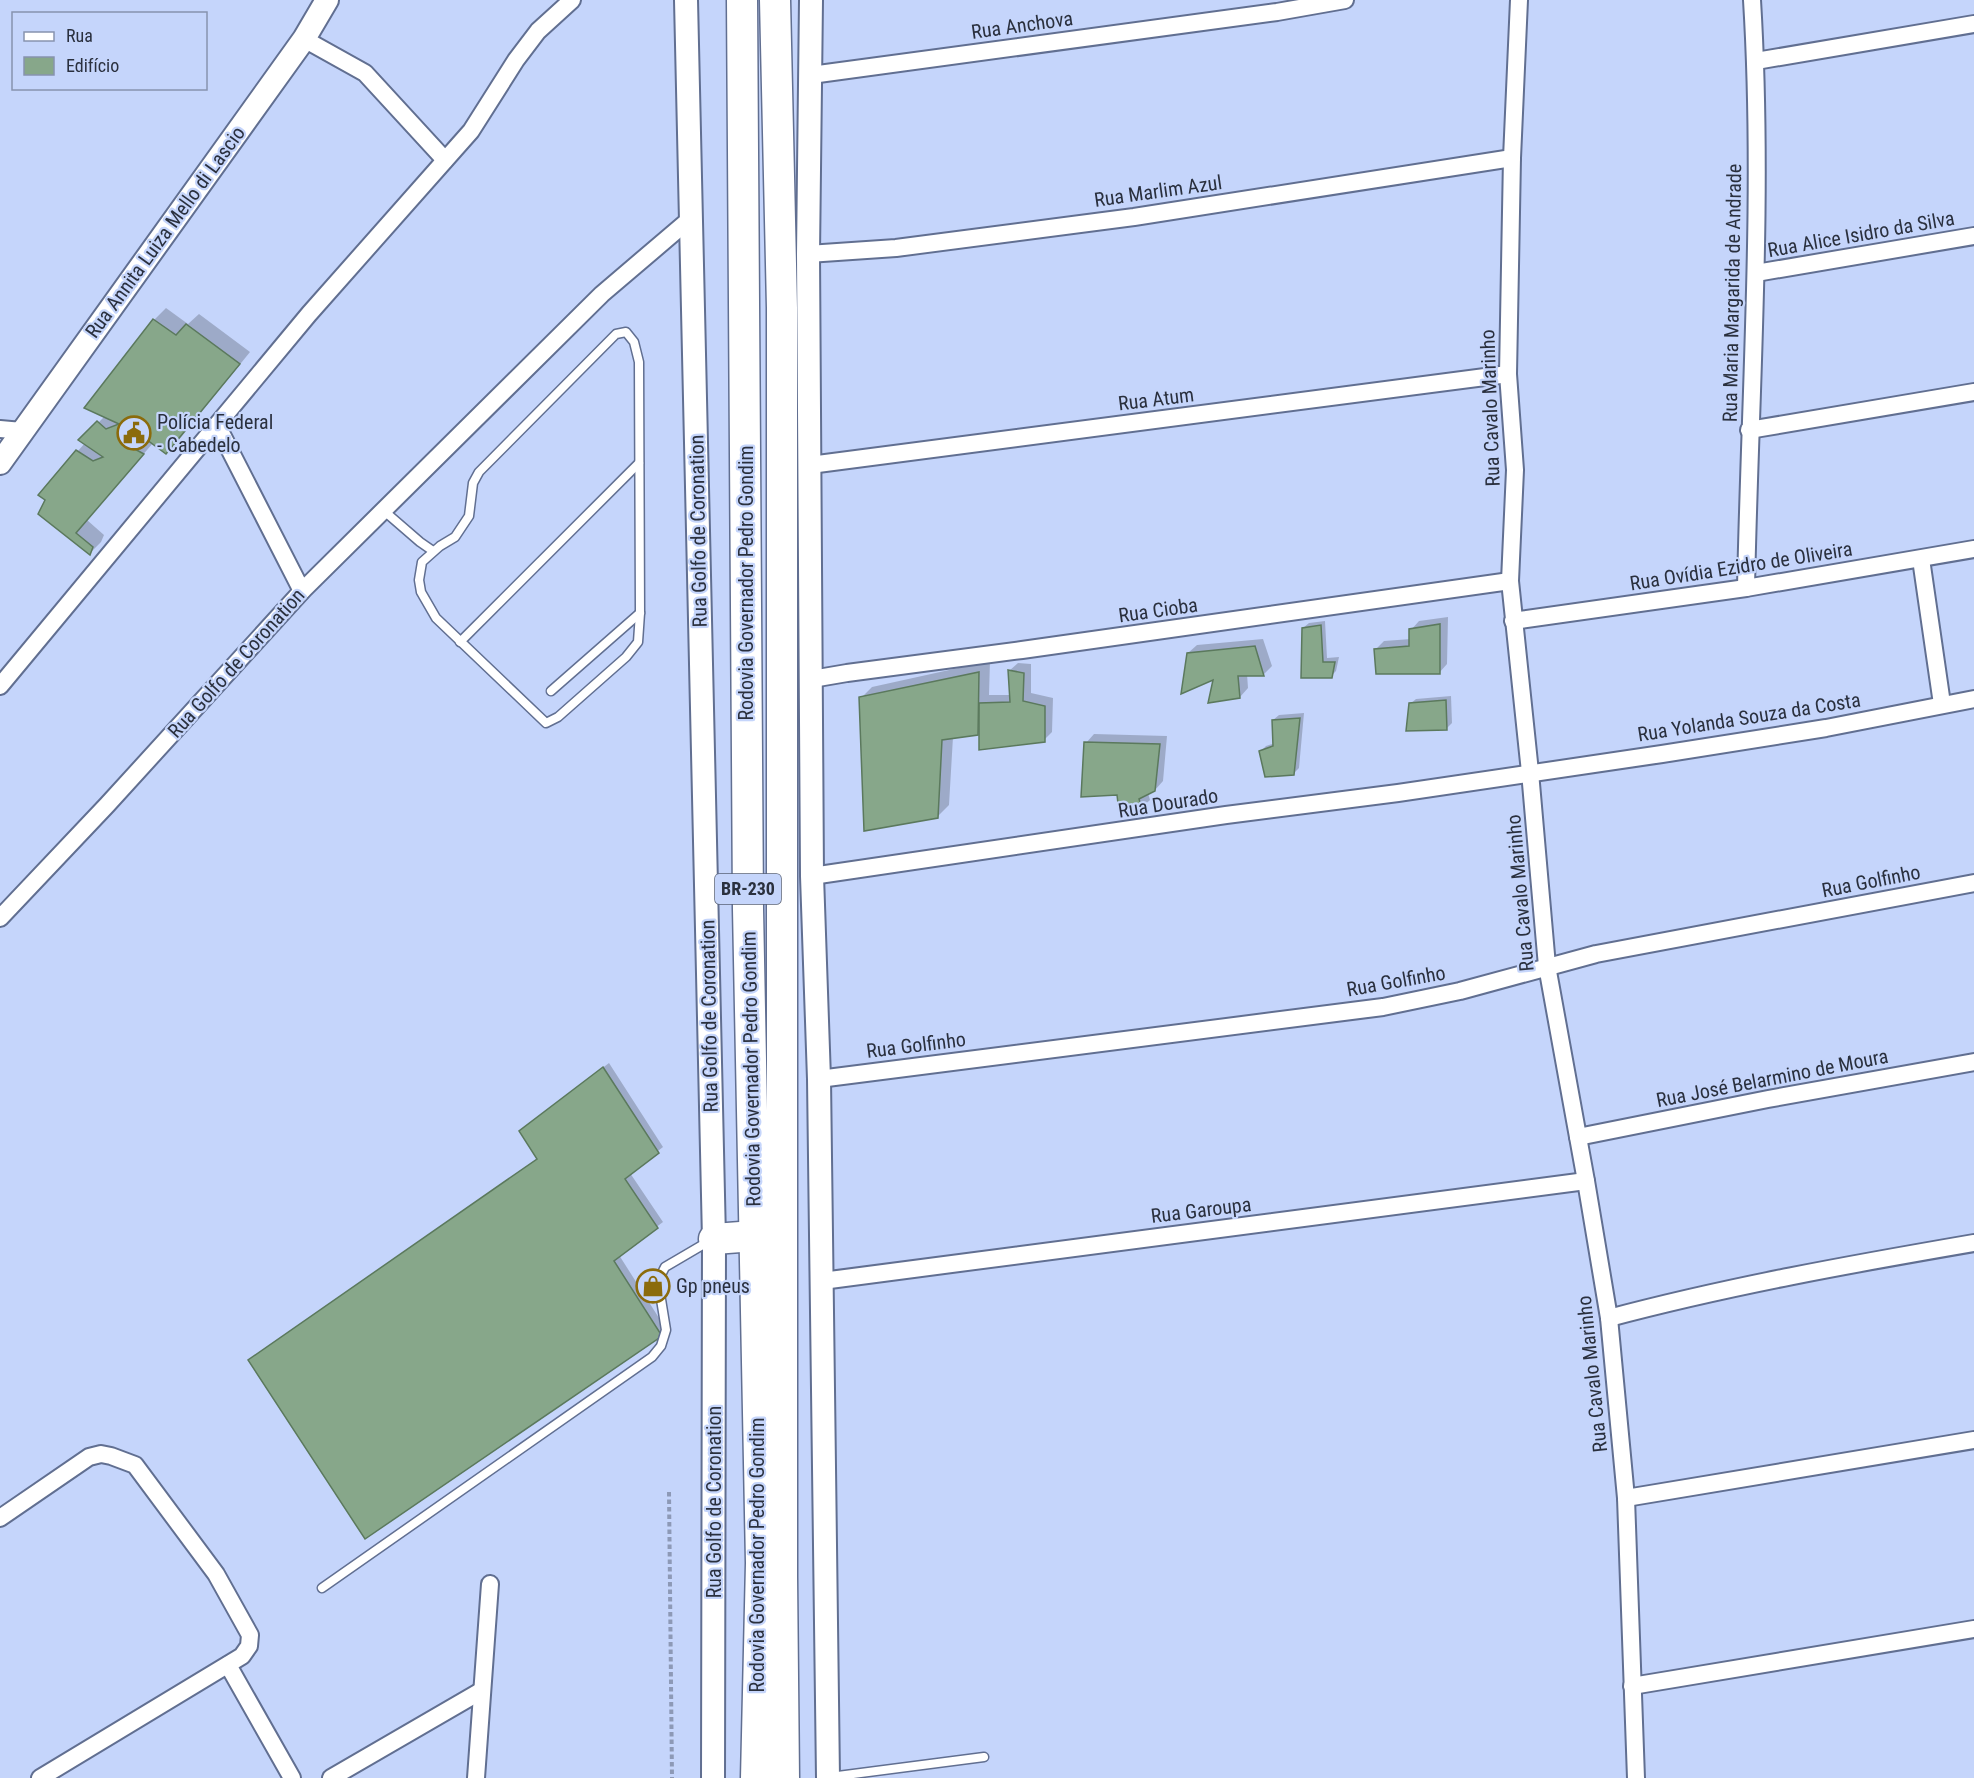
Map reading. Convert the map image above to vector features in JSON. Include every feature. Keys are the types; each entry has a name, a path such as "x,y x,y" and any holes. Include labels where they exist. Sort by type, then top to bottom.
{"highway":[{"name":"Rodovia Governador Pedro Gondim","path":"742,0 748,898 761,1563 756,1778"},
{"name":"Rodovia Governador Pedro Gondim","path":"775,0 782,320 784,1778"},
{"path":"714,1239 754,1236"}],"street":[{"name":"Rua Annita Luiza Mello di Lascio","path":"0,463 11,430 304,39 327,0"},
{"path":"0,686 309,314 476,124 516,60 538,31 572,0"},
{"name":"Rua Golfo de Coronation","path":"686,0 714,1239 713,1778"},
{"path":"811,0 808,254 812,876 819,1079 828,1778"},
{"name":"Rua Anchova","path":"811,75 1277,12 1345,0"},
{"name":"Rua Cavalo Marinho","path":"1519,0 1512,159 1508,374 1515,470 1510,581 1547,966 1609,1318 1626,1498 1636,1778"},
{"name":"Rua Maria Margarida de Andrade","path":"1746,588 1749,430 1756,273 1756,61 1752,0"},
{"path":"1756,61 1974,24"},
{"path":"304,39 364,73 445,160"},
{"name":"Rua Marlim Azul","path":"808,254 896,248 1134,216 1512,159"},
{"name":"Rua Golfo de Coronation","path":"0,918 107,805 302,591 602,294 690,219"},
{"name":"Rua Alice Isidro da Silva","path":"1756,273 1974,236"},
{"name":"Rua Atum","path":"810,465 1508,374"},
{"path":"1749,430 1974,392"},
{"path":"217,425 302,591"},
{"name":"Rua Ovídia Ezidro de Oliveira","path":"1513,621 1746,588 1974,549"},
{"path":"1921,559 1942,704"},
{"name":"Rua Cioba","path":"812,679 1510,581"},
{"name":"Rua Yolanda Souza da Costa","path":"1530,772 1826,728 1974,699"},
{"name":"Rua Dourado","path":"812,876 1226,815 1398,793 1530,772"},
{"name":"Rua Golfinho","path":"819,1079 1383,1007 1460,991 1596,954 1974,883"},
{"name":"Rua José Belarmino de Moura","path":"1578,1137 1768,1099 1974,1062"},
{"name":"Rua Garoupa","path":"822,1281 1586,1181"},
{"path":"1609,1318 1665,1303 1784,1278 1974,1242"},
{"path":"1626,1498 1974,1440"},
{"path":"0,1518 89,1457 101,1454 135,1465 216,1574 250,1635 249,1646 242,1656 40,1778"},
{"path":"476,1778 490,1584"},
{"path":"1632,1686 1973,1632"},
{"path":"228,1665 292,1778"},
{"path":"331,1778 482,1691"}],"lane":[{"path":"626,332 634,342 639,362 639,463 640,613 638,642 626,657 558,717 546,723 436,618 421,592 419,580 422,562 433,551 455,537 469,516 472,483 479,472 616,334 626,332"},
{"path":"460,642 639,463"},
{"path":"383,510 433,551"},
{"path":"551,691 640,613"},
{"path":"322,1588 652,1357 661,1346 666,1330 658,1281 665,1267 714,1239"},
{"path":"828,1778 984,1757"}],"path":[{"path":"669,1492 672,1778"}],"building":[{"name":"Polícia Federal - Cabedelo","path":"153,319 176,335 186,324 240,364 166,454 143,437 131,447 144,454 76,533 93,547 90,555 38,514 45,500 38,495 76,450 93,461 103,457 78,440 97,421 106,429 119,424 84,408"},
{"path":"1440,624 1440,674 1376,674 1374,649 1409,646 1409,629"},
{"path":"1321,625 1323,662 1335,662 1332,678 1301,678 1302,628"},
{"path":"1255,646 1264,676 1238,676 1240,698 1208,703 1213,680 1181,694 1187,653"},
{"path":"1008,670 1024,673 1023,701 1045,706 1045,742 979,750 979,703 1010,702"},
{"path":"979,672 978,735 942,740 938,818 864,831 859,697"},
{"path":"1446,700 1447,730 1406,731 1409,703"},
{"path":"1300,718 1294,775 1265,777 1259,751 1273,746 1272,720"},
{"path":"1084,742 1160,744 1155,791 1139,799 1142,809 1119,812 1117,795 1081,797"},
{"path":"603,1067 659,1153 625,1179 658,1228 614,1261 662,1336 365,1539 248,1360 537,1159 519,1131"}],"place":[{"name":"Polícia Federal - Cabedelo","path":"134,433"},
{"name":"Gp pneus","path":"653,1286"}]}
